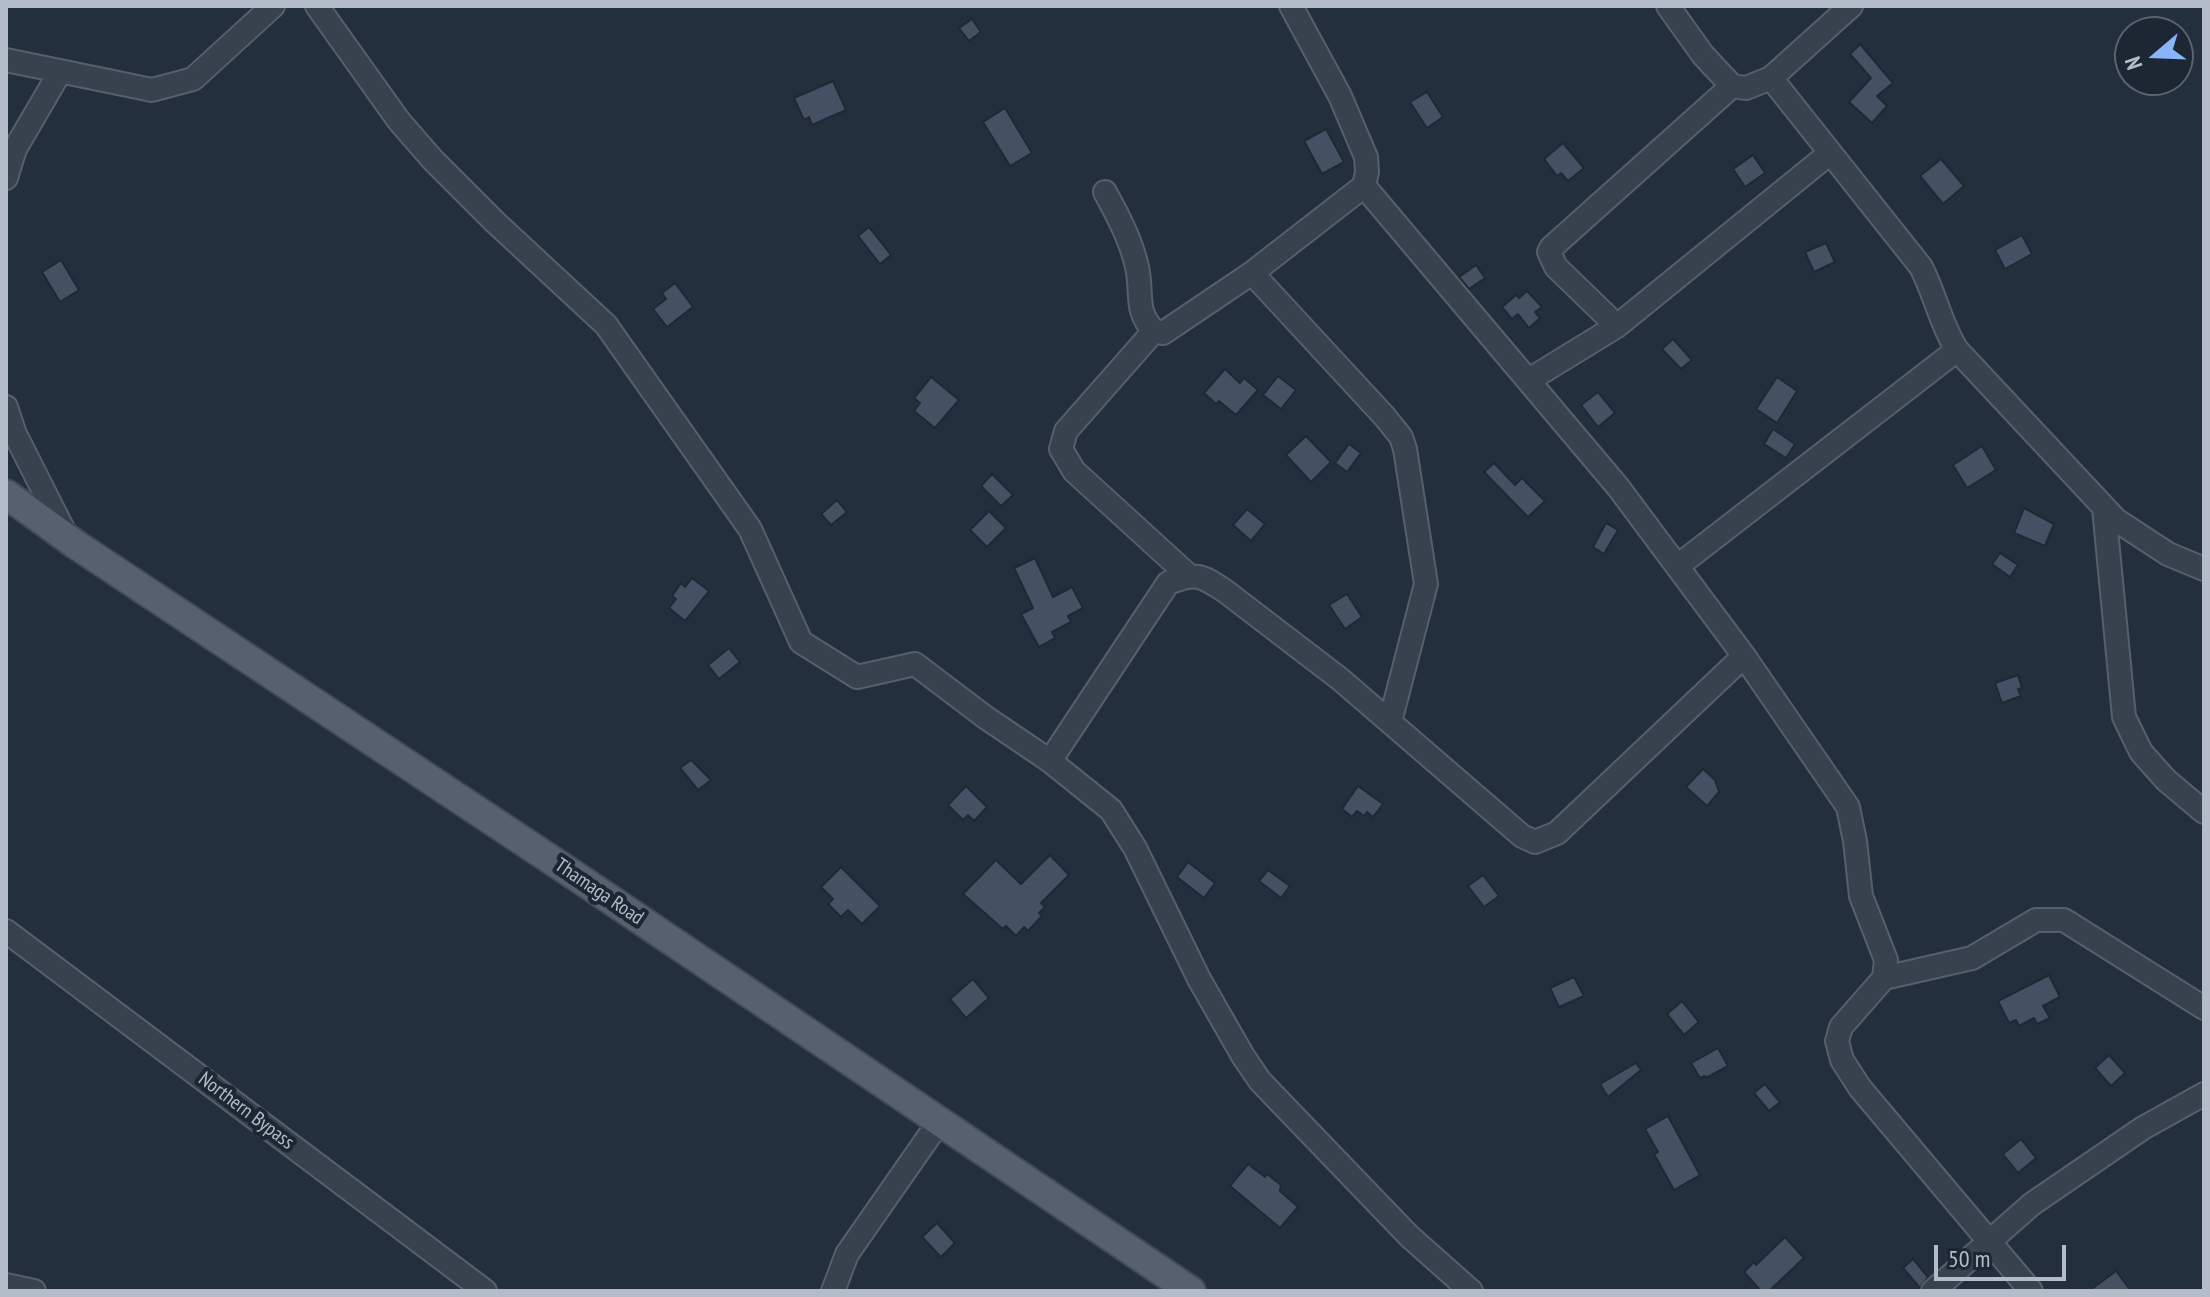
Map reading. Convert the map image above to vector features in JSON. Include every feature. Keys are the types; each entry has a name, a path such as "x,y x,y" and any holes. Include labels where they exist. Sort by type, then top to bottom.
{"main road":[{"name":"Thamaga Road","path":"6,494 69,540 571,873 1191,1291"}],"street":[{"path":"6,60 152,90 193,79 273,6"},
{"path":"317,6 399,121 432,159 606,325 750,529 801,642 857,677 915,664 1050,761 1111,810 1125,830 1160,903 1176,926 1199,979 1260,1081 1409,1236 1471,1291"},
{"path":"1105,192 1130,244 1137,268 1140,310 1154,331 1163,333 1252,273 1364,186 1366,157 1340,96 1291,6"},
{"path":"1668,6 1703,55 1732,86 1746,88 1771,78 1851,6"},
{"path":"6,178 15,149 60,72"},
{"path":"1771,78 1921,267 1933,289 1947,336 1957,350 2116,520 2168,554 2204,569"},
{"path":"1617,326 1556,267 1551,260 1551,248 1732,86"},
{"path":"1529,380 1617,326 1830,153"},
{"path":"1364,186 1618,487 1679,565 1848,807 1861,896 1886,960 1884,978 1841,1027 1837,1041 1842,1060 1860,1088 2031,1291"},
{"path":"1252,273 1385,417 1401,437 1405,449 1426,584 1390,722"},
{"path":"1154,331 1066,431 1061,449 1074,471 1188,575 1208,579 1340,679 1522,836 1535,842 1557,833 1744,656"},
{"path":"1679,565 1957,350"},
{"path":"6,407 15,434 69,540"},
{"path":"2104,508 2124,717 2141,752 2166,780 2204,812"},
{"path":"1050,761 1168,583 1188,575"},
{"path":"1884,978 1972,958 2036,920 2064,920 2204,1008"},
{"name":"Northern Bypass","path":"6,931 485,1291"},
{"path":"1933,1291 2032,1204 2143,1128 2204,1094"},
{"path":"833,1291 847,1254 939,1122"},
{"path":"6,1285 34,1291"}],"building":[{"path":"972,19 981,32 969,41 959,28"},
{"path":"1860,44 1893,83 1877,96 1887,106 1872,123 1849,102 1871,78 1850,54"},
{"path":"833,81 846,110 812,125 809,117 804,120 794,98"},
{"path":"1427,92 1443,117 1427,128 1410,102"},
{"path":"1005,108 1032,153 1010,166 983,122"},
{"path":"1326,129 1344,162 1322,174 1304,141"},
{"path":"1563,143 1584,168 1568,181 1561,173 1557,176 1544,159"},
{"path":"1753,155 1765,173 1745,187 1733,169"},
{"path":"1941,159 1964,186 1943,204 1920,176"},
{"path":"869,227 891,255 880,264 858,236"},
{"path":"2022,235 2032,254 2005,269 1995,250"},
{"path":"1826,243 1835,262 1814,272 1805,252"},
{"path":"61,260 79,290 60,302 42,272"},
{"path":"1476,265 1485,278 1469,289 1459,277"},
{"path":"675,283 693,307 667,327 653,309 666,299 662,293"},
{"path":"1527,291 1542,307 1535,312 1540,318 1529,328 1518,314 1512,319 1502,307 1516,295 1519,298"},
{"path":"1673,339 1692,360 1681,369 1662,349"},
{"path":"1225,369 1240,383 1244,378 1258,390 1236,415 1204,393"},
{"path":"1278,376 1296,390 1281,409 1263,395"},
{"path":"931,377 959,400 935,428 914,411 920,403 914,398"},
{"path":"1777,377 1797,391 1777,423 1756,409"},
{"path":"1598,392 1615,413 1598,427 1581,405"},
{"path":"1773,429 1795,444 1786,458 1764,444"},
{"path":"1306,436 1331,462 1311,482 1286,455"},
{"path":"1349,444 1361,453 1347,472 1335,463"},
{"path":"1982,446 1996,470 1967,488 1953,465"},
{"path":"1494,463 1515,485 1522,478 1545,501 1528,517 1484,472"},
{"path":"992,474 1013,495 1001,506 981,486"},
{"path":"837,500 847,512 831,525 821,514"},
{"path":"2024,508 2054,524 2045,546 2014,533"},
{"path":"1247,509 1265,524 1251,541 1233,525"},
{"path":"989,511 1006,528 987,547 970,530"},
{"path":"1606,523 1618,530 1604,554 1593,547"},
{"path":"2000,553 2018,565 2010,577 1992,564"},
{"path":"1035,558 1053,597 1072,587 1083,608 1068,616 1071,622 1052,632 1055,638 1039,647 1021,614 1033,608 1014,568"},
{"path":"692,578 709,591 685,621 669,608 676,599 672,596 681,583 685,587"},
{"path":"1347,594 1362,617 1345,629 1329,605"},
{"path":"729,648 740,662 719,679 708,665"},
{"path":"2018,675 2021,696 2002,703 1995,683"},
{"path":"691,760 711,780 698,790 680,768"},
{"path":"1703,769 1715,780 1719,792 1707,806 1686,787"},
{"path":"966,786 987,807 974,821 968,815 963,820 948,805"},
{"path":"1358,786 1383,804 1373,817 1367,812 1364,816 1357,811 1352,817 1342,809"},
{"path":"1050,855 1069,875 1041,903 1045,907 1039,913 1042,916 1028,931 1024,927 1016,936 1006,926 1003,929 963,894 996,860 1021,884"},
{"path":"1188,862 1215,883 1204,898 1177,877"},
{"path":"841,867 880,906 862,924 848,910 841,917 828,904 833,899 821,887"},
{"path":"1268,870 1290,886 1281,898 1259,881"},
{"path":"1483,875 1499,896 1484,907 1468,886"},
{"path":"2049,975 2060,997 2043,1006 2050,1018 2037,1024 2034,1018 2019,1026 2016,1020 2009,1023 1998,1001"},
{"path":"1574,977 1584,996 1559,1007 1550,988"},
{"path":"973,979 989,998 966,1018 950,999"},
{"path":"1682,1001 1699,1022 1684,1035 1667,1014"},
{"path":"1718,1048 1728,1066 1700,1078 1691,1063"},
{"path":"2109,1055 2125,1073 2111,1086 2095,1068"},
{"path":"1636,1063 1641,1070 1608,1097 1600,1084"},
{"path":"1765,1084 1780,1102 1769,1111 1754,1093"},
{"path":"1668,1116 1700,1175 1674,1190 1654,1154 1658,1152 1645,1129"},
{"path":"2021,1139 2036,1158 2018,1173 2003,1154"},
{"path":"1248,1164 1281,1185 1280,1191 1298,1207 1280,1228 1230,1186"},
{"path":"937,1223 955,1243 941,1257 922,1237"},
{"path":"1785,1237 1804,1258 1769,1291 1761,1291 1744,1272 1754,1262 1756,1265"},
{"path":"1913,1259 1928,1277 1920,1288 1903,1268"},
{"path":"2116,1271 2131,1291 2089,1291"}]}
